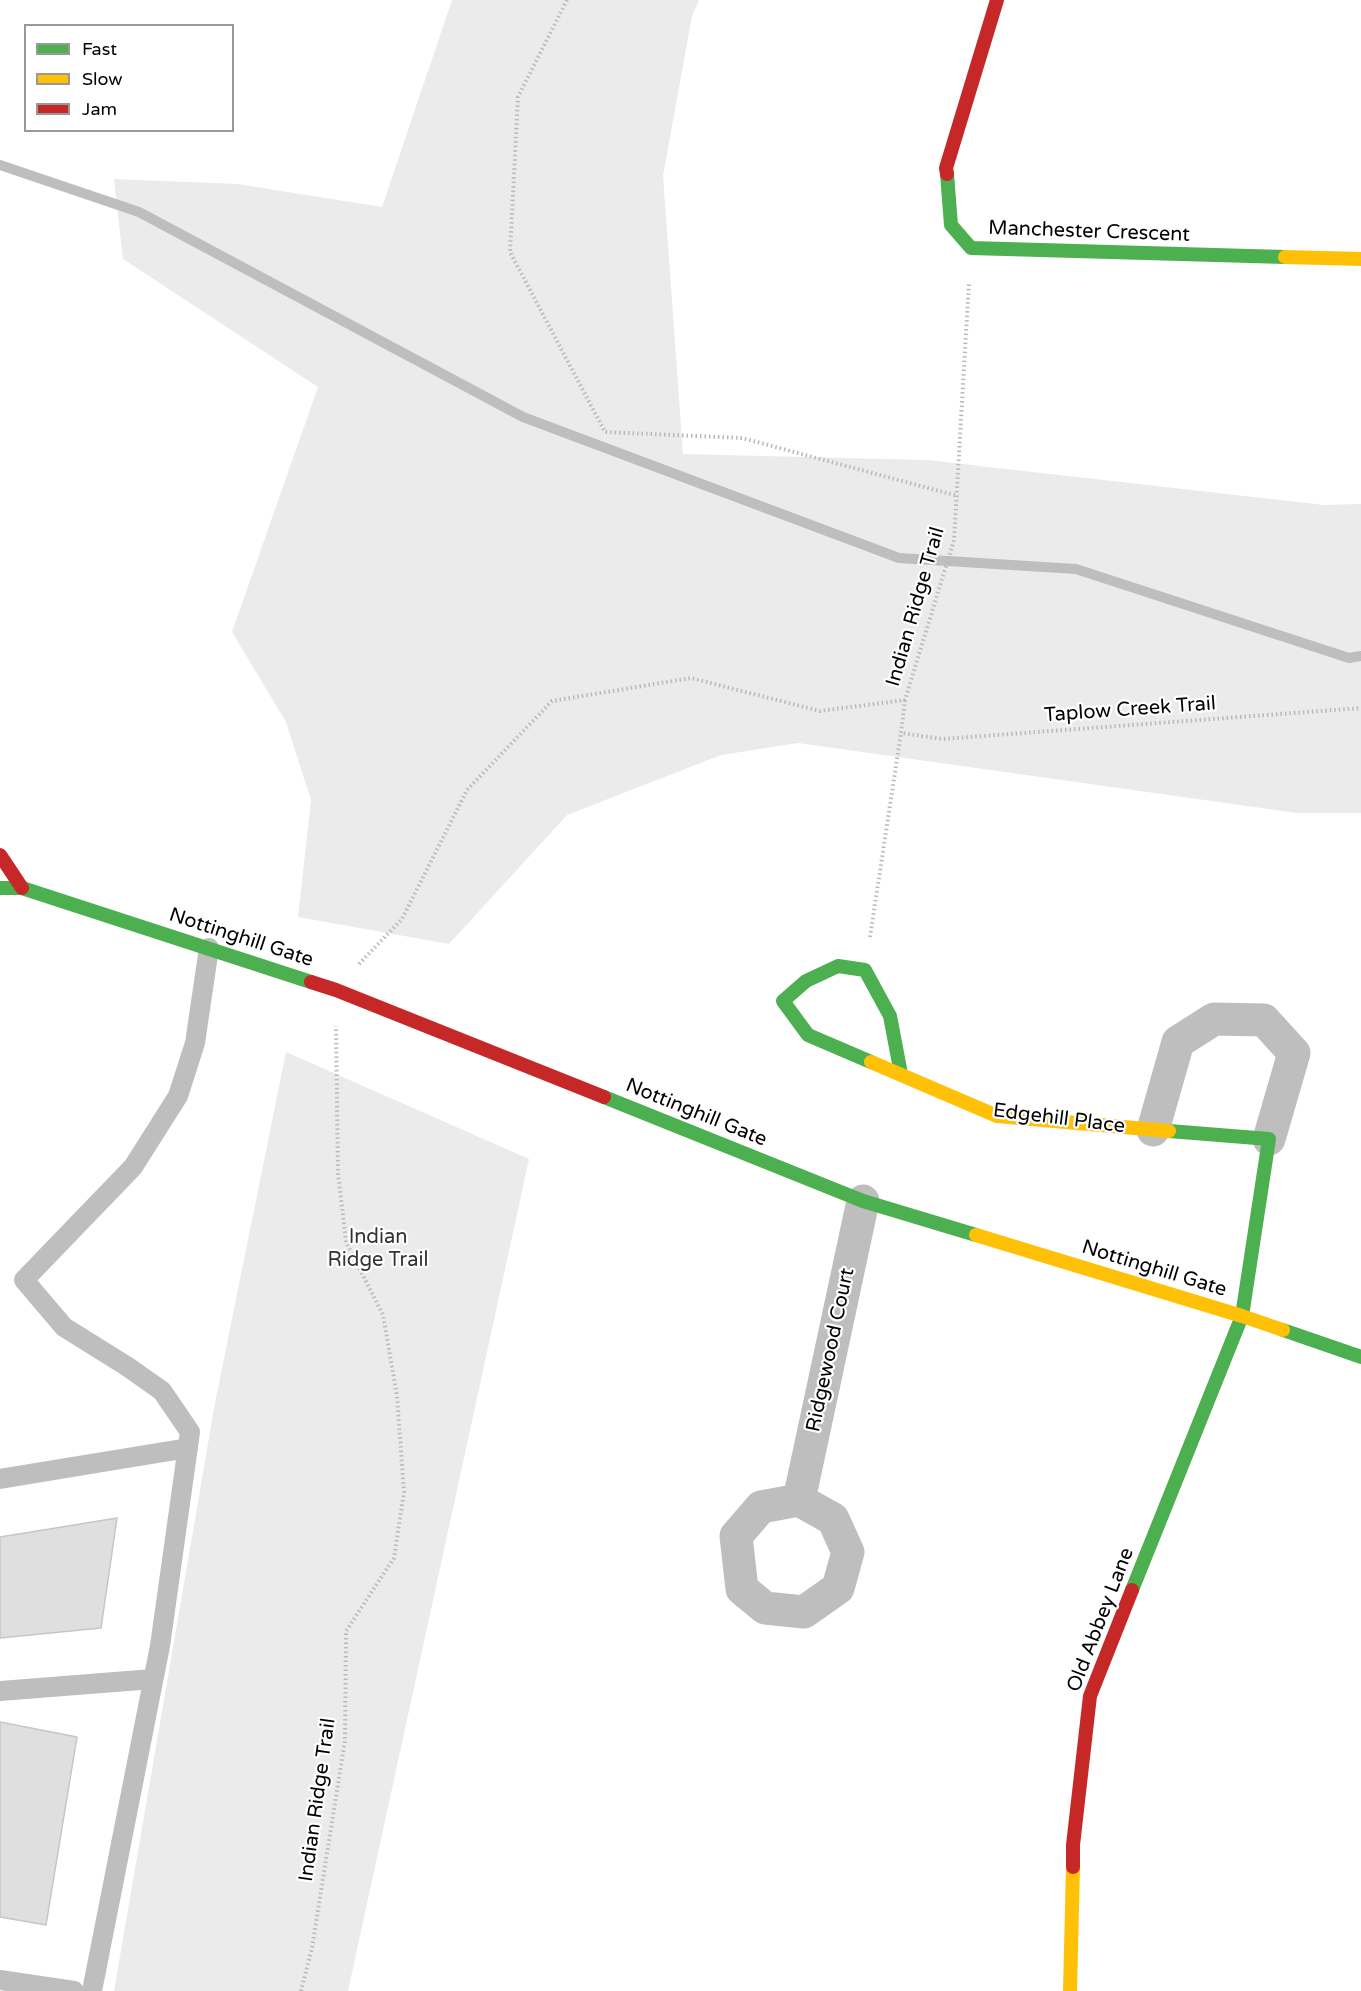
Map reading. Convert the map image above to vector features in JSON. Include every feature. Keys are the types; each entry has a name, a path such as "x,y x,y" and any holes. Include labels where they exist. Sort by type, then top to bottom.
{"street":[{"name":"Manchester Crescent","path":"997,0 945,168 951,225 971,248 1361,259"},
{"path":"0,855 22,888"},
{"name":"Nottinghill Gate","path":"0,888 22,888 336,990 863,1200 1242,1316 1361,1357"},
{"name":"Edgehill Place","path":"865,970 838,966 806,981 783,1001 808,1035 996,1116 1269,1139"},
{"path":"865,970 890,1016 901,1074"},
{"name":"Edgehill Place","path":"1153,1130 1178,1042 1214,1019 1264,1020 1294,1053 1269,1139 1242,1316"},
{"name":"Ridgewood Court","path":"799,1500 863,1200"},
{"name":"Old Abbey Lane","path":"1070,1991 1073,1845 1090,1696 1242,1316"}],"lane":[{"path":"92,1991 160,1646 190,1432 162,1391 128,1367 64,1328 24,1280 133,1167 178,1096 195,1043 209,948"},
{"path":"0,1479 188,1448"},
{"path":"0,1691 153,1679"},
{"path":"0,1980 74,1991"}],"path":[{"path":"567,0 518,97 510,252 605,432 742,438 958,496"},
{"name":"Indian Ridge Trail","path":"301,1991 312,1948 345,1740 346,1631 394,1558 404,1492 397,1396 383,1315 346,1242 338,1173 336,990 402,919 467,790 552,701 691,678 820,711 905,700 954,540 971,248"},
{"path":"865,970 905,700"},
{"name":"Taplow Creek Trail","path":"901,733 943,739 1361,708"}],"green space":[{"path":"452,0 699,0 692,16 663,176 683,454 927,460 1324,505 1361,504 1361,813 1297,813 798,743 721,755 567,815 449,944 298,917 311,800 286,722 232,632 318,387 123,259 114,179 237,184 382,207"},
{"name":"Indian Ridge Trail","path":"286,1052 529,1159 348,1991 114,1991 215,1403"}],"building":[{"path":"117,1518 101,1628 0,1638 0,1537"},
{"path":"0,1722 77,1737 46,1925 0,1917"}],"waterway":[{"path":"0,165 139,212 523,417 899,558 1076,569 1349,658 1361,656"}],"traffic: fast":[{"path":"947,174 951,225 971,248 1285,257"},
{"path":"0,888 22,888 311,982"},
{"path":"871,1062 808,1035 783,1001 806,981 838,966 865,970 890,1016 901,1074"},
{"path":"604,1097 863,1201 976,1235"},
{"path":"1132,1590 1242,1316 1269,1139 1169,1131"},
{"path":"1283,1330 1361,1357"}],"traffic: slow":[{"path":"1285,257 1361,259"},
{"path":"871,1062 997,1116 1169,1131"},
{"path":"976,1235 1283,1330"},
{"path":"1070,1991 1073,1867"}],"traffic: jam":[{"path":"947,174 946,168 997,0"},
{"path":"0,855 22,888"},
{"path":"311,982 604,1097"},
{"path":"1073,1867 1073,1845 1090,1696 1132,1590"}]}
